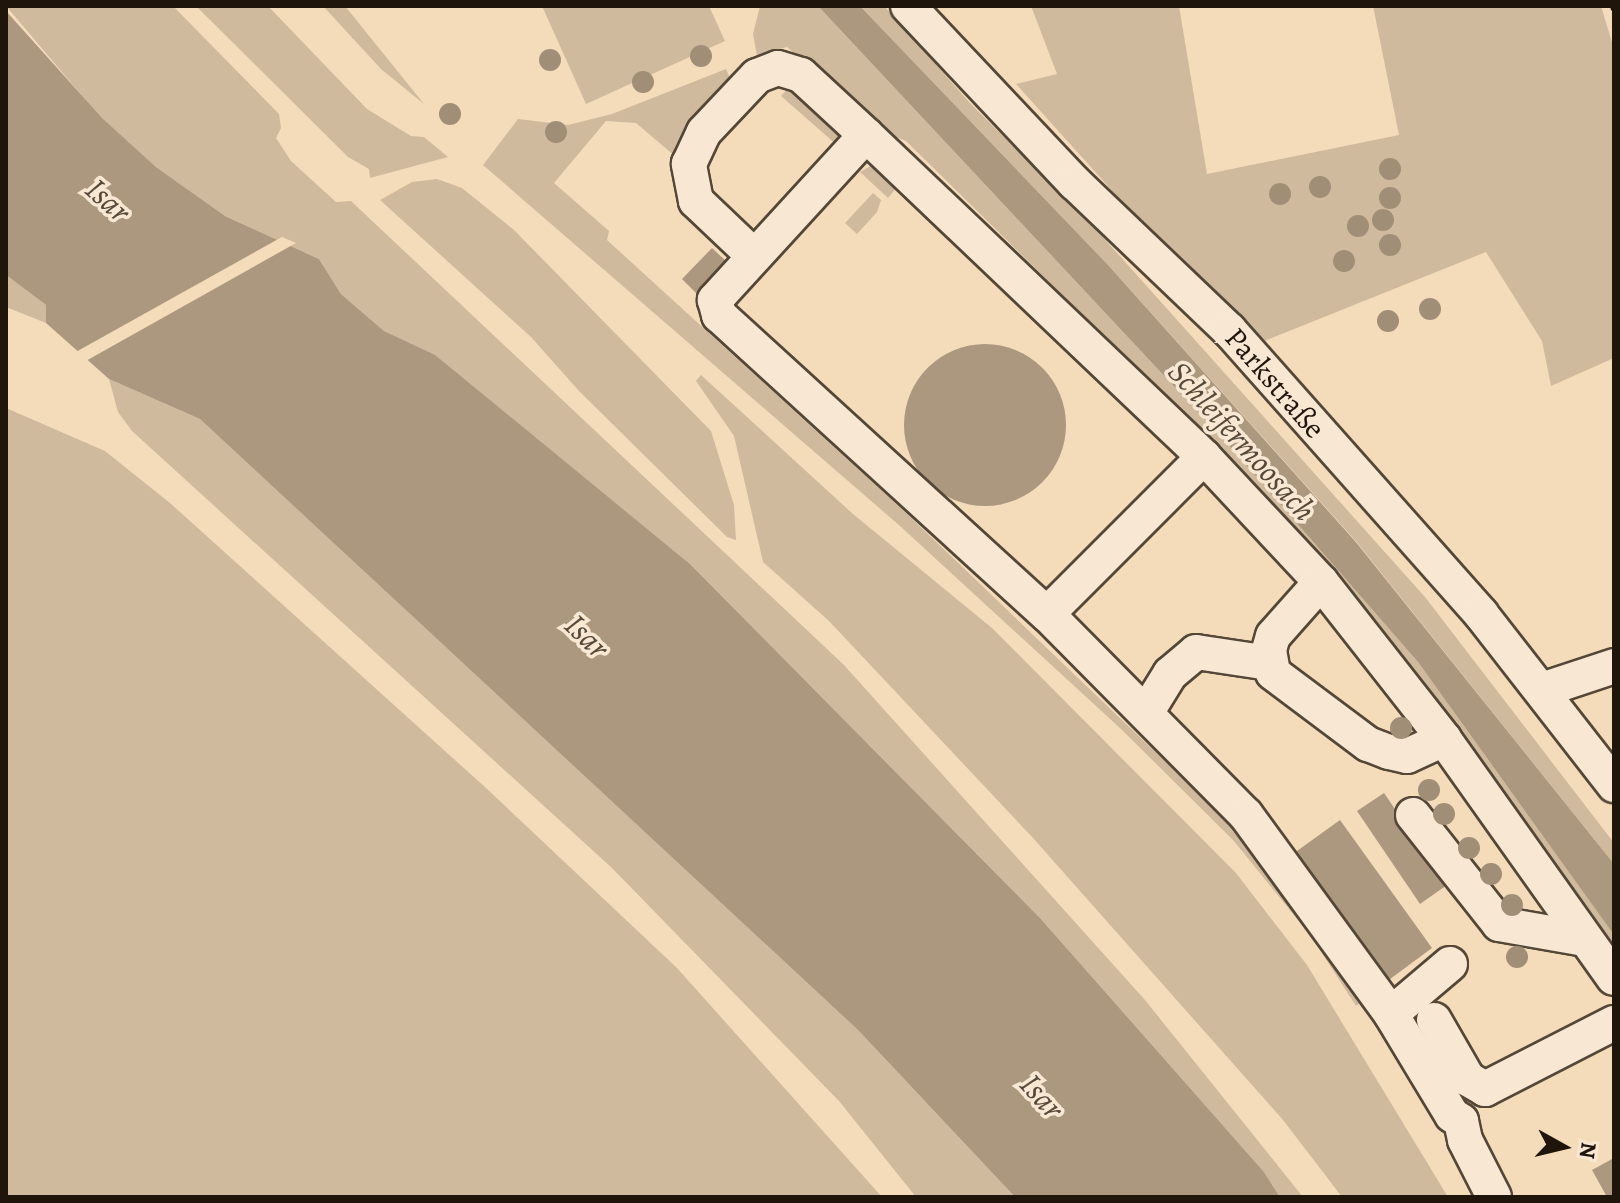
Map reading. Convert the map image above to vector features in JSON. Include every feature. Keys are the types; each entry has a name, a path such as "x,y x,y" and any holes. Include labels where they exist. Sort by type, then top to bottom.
{"street":[{"name":"Parkstraße","path":"908,6 1075,183 1229,330 1481,614 1614,785"},
{"path":"754,256 690,189 689,164 704,132 757,76 778,68 801,75 866,135 1204,457 1321,582 1444,739 1614,978"},
{"path":"866,135 715,300 719,315 1047,614 1246,815 1391,1014 1452,1115 1461,1121 1472,1120 1538,1081 1550,1058"},
{"path":"1047,614 1204,457"},
{"path":"1321,582 1273,636 1269,663 1281,683 1368,744 1407,756 1444,739"},
{"path":"1146,713 1170,674 1196,652 1269,663"},
{"path":"1542,690 1614,666"},
{"path":"1413,815 1499,924 1585,939"},
{"path":"1391,1014 1450,964"},
{"path":"1434,1020 1475,1088 1495,1088 1614,1023"},
{"path":"1461,1121 1465,1140 1494,1197"}],"shaded area":[{"path":"6,6 173,6 279,114 281,128 276,138 291,161 336,202 351,201 844,665 1145,1000 1303,1197 1280,1197 1264,1172 1040,918 690,564 435,356 384,331 341,294 319,259 225,216 156,167 100,117"},
{"path":"196,6 268,6 367,109 411,136 424,137 448,157 370,178 369,169 348,157"},
{"path":"323,6 345,6 424,104 381,69"},
{"path":"542,6 709,6 725,41 586,104"},
{"path":"760,6 818,6 1227,443 1418,662 1614,935 1614,964 1176,407 906,141 884,132 787,47 757,56 753,34"},
{"path":"860,6 884,6 969,102 1101,235 1425,597 1614,843 1614,864 1355,540 1108,265"},
{"path":"1031,6 1179,6 1207,174 1399,135 1373,6 1601,6 1614,49 1614,358 1551,386 1542,341 1486,252 1252,346 1016,84 1057,74"},
{"path":"726,69 730,78 685,131 676,157 636,123 606,121 554,183 609,231 607,240 904,511 1246,839 1361,1002 1356,1006 1311,936 1233,840 1121,729 900,526 483,165 518,119 568,125 612,114"},
{"path":"791,85 841,131 838,146 781,96"},
{"path":"874,164 903,180 888,198 860,172"},
{"path":"437,179 462,188 514,230 711,431 734,505 736,540 727,537 579,391 531,337 380,200 412,182"},
{"path":"873,193 881,200 877,212 857,234 845,223"},
{"path":"6,275 46,305 46,323 6,307"},
{"path":"701,375 853,514 992,628 1236,873 1307,965 1448,1197 1342,1197 1283,1120 1033,838 829,621 763,562 734,436 696,381"},
{"path":"109,379 200,419 858,1030 1015,1197 916,1197 839,1101 612,868 132,431 118,412"},
{"path":"6,408 105,451 170,503 486,788 677,968 882,1197 6,1197"}],"water":[{"name":"Schleifermoosach","path":"818,6 860,6 1108,265 1355,541 1614,864 1614,935 1418,662 1227,443"},
{"name":"Isar","path":"6,11 102,118 156,167 225,216 319,259 341,294 384,331 435,355 690,564 1040,918 1264,1172 1280,1197 1015,1197 858,1030 200,419 109,379 46,323 46,305 6,275"},
{"path":"712,248 728,263 697,294 682,279"},
{"path":"985,344 1016,350 1042,368 1060,394 1066,425 1060,456 1042,482 1016,500 985,506 954,500 928,482 910,456 904,425 910,394 928,368 954,350"},
{"path":"1384,793 1447,885 1420,904 1357,811"},
{"path":"1340,820 1432,948 1382,985 1290,856"},
{"path":"1614,1158 1614,1197 1607,1197 1592,1170"}],"pier":[{"path":"282,237 296,243 84,362 74,353"}],"railway":[{"path":"1613,6 1614,10"}]}
